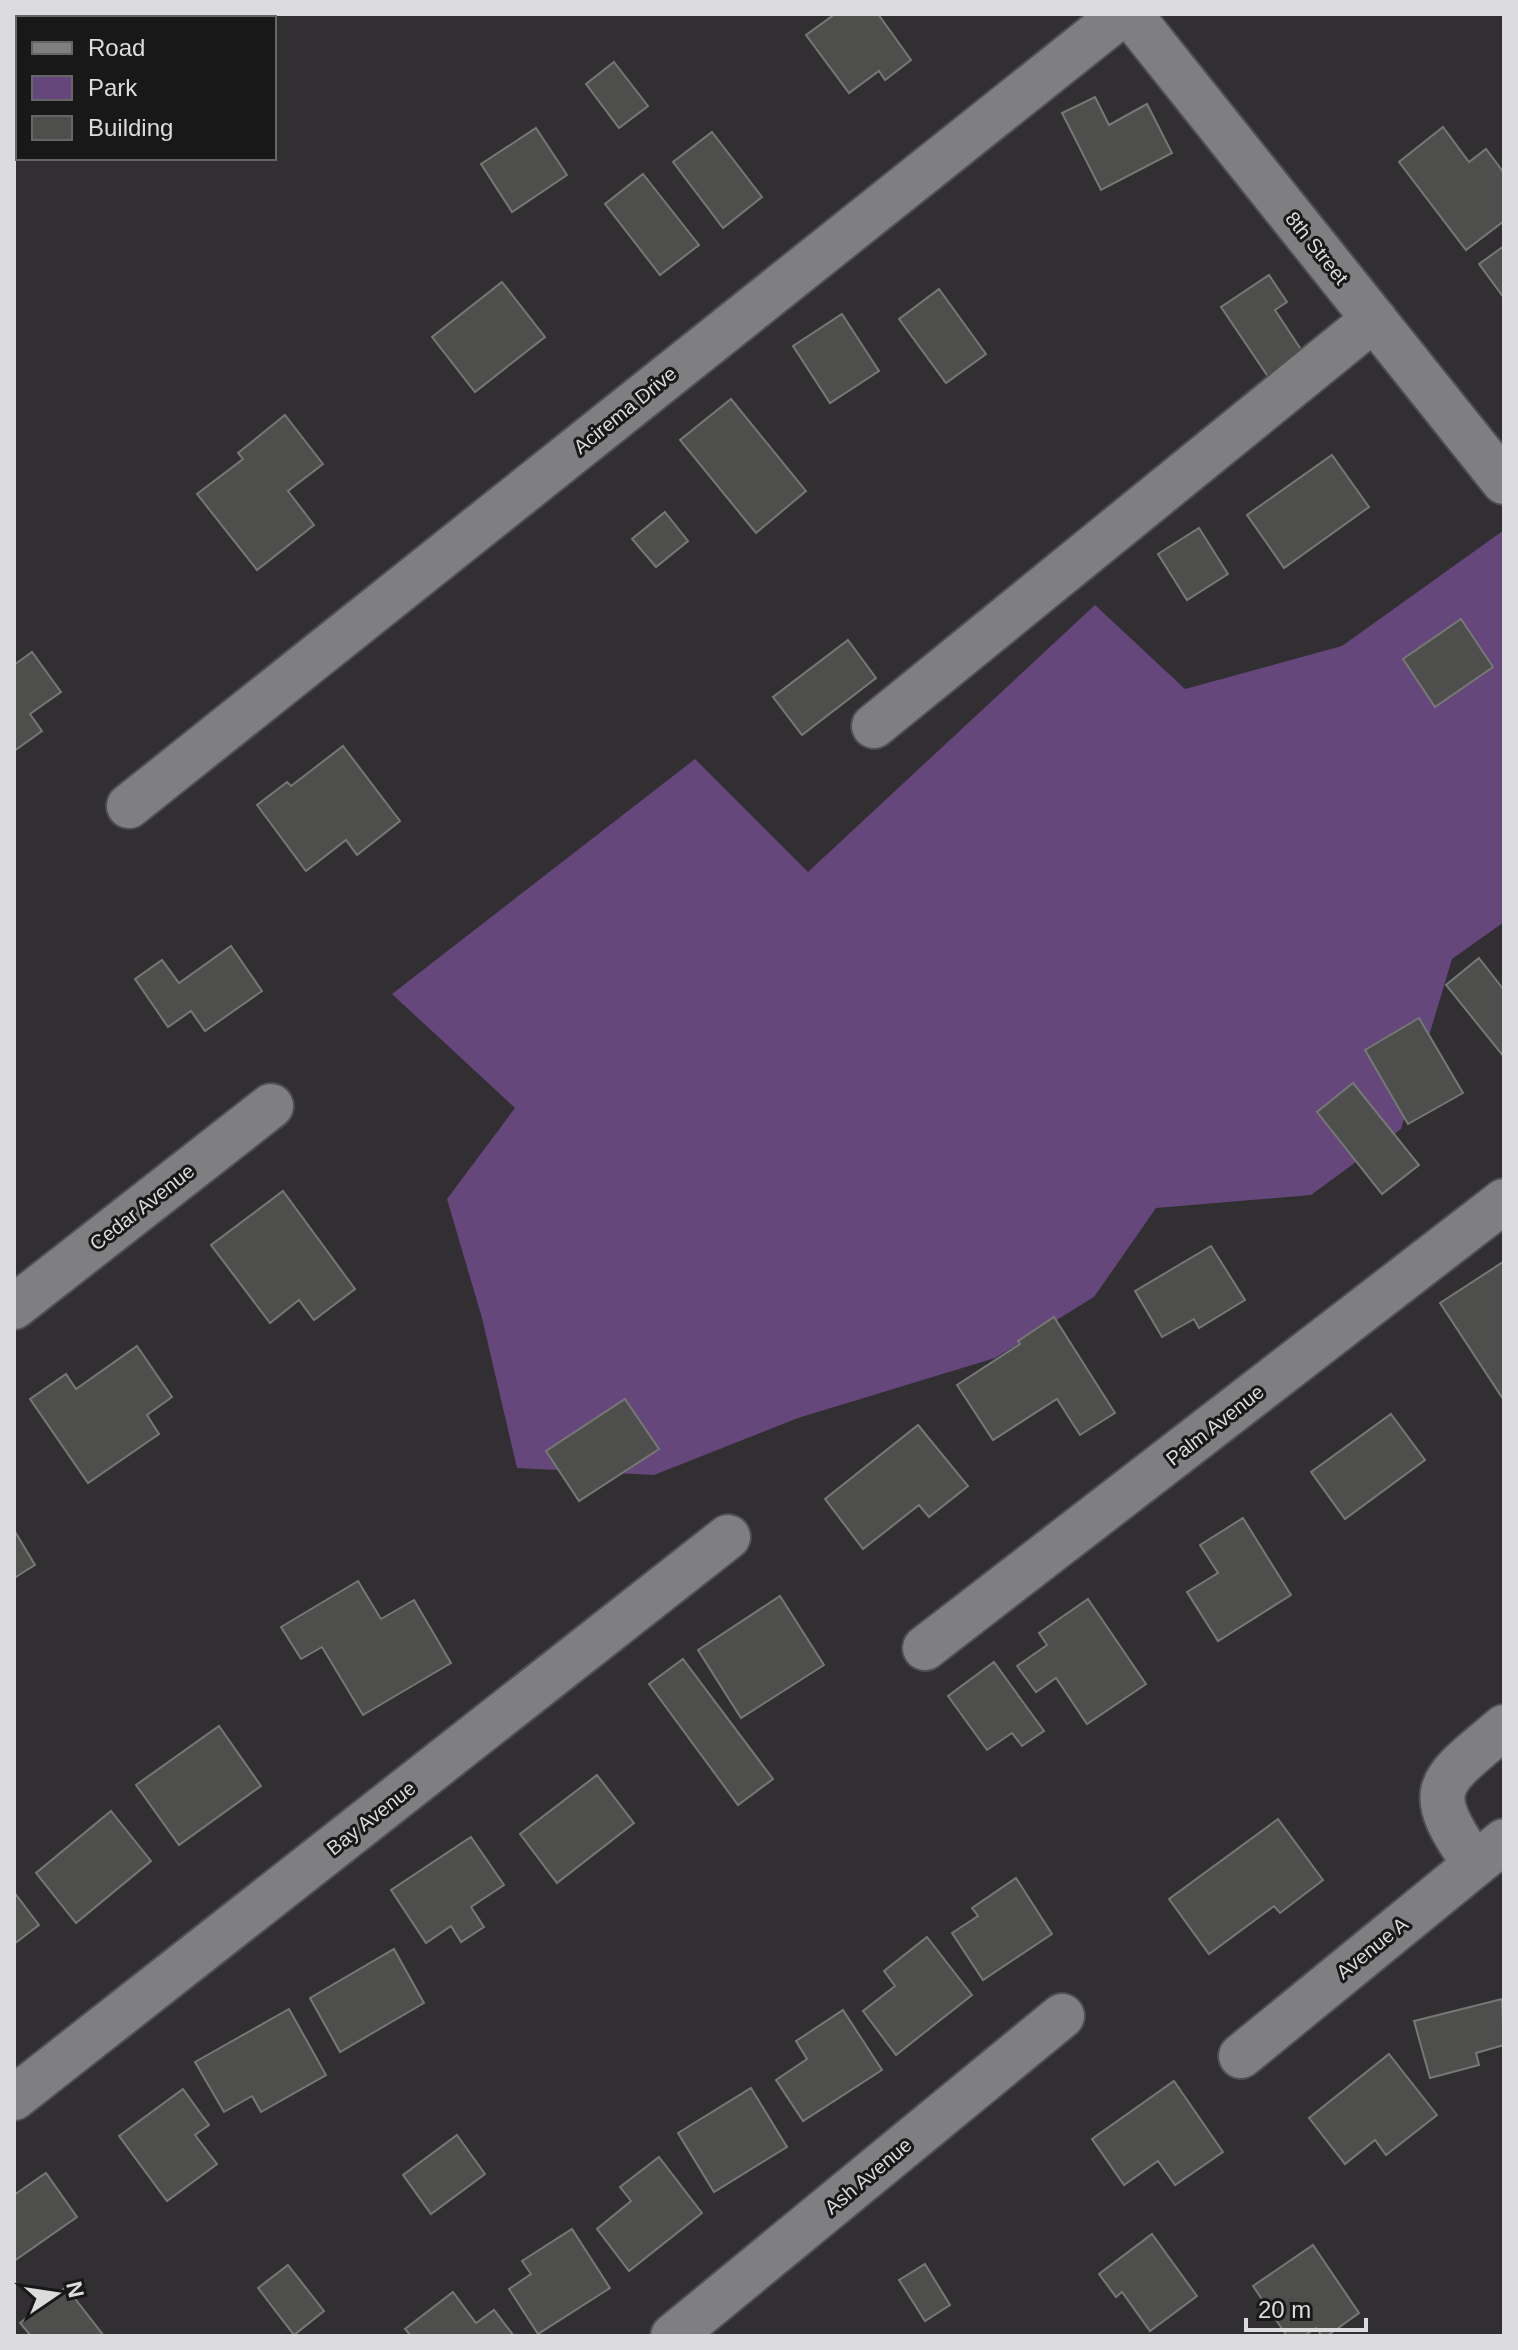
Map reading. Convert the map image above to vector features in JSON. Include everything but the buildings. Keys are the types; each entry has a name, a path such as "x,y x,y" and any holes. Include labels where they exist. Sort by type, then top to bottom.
{"street":[{"name":"Acirema Drive","path":"129,806 1122,14"},
{"name":"8th Street","path":"1130,14 1502,475"},
{"path":"874,726 1374,319"},
{"name":"Cedar Avenue","path":"14,1307 271,1106"},
{"name":"Palm Avenue","path":"925,1648 1504,1201"},
{"name":"Bay Avenue","path":"14,2098 728,1537"},
{"path":"1490,1853 1446,1823 1441,1792 1454,1769 1504,1727"},
{"name":"Avenue A","path":"1241,2056 1490,1853"},
{"name":"Ash Avenue","path":"673,2336 1062,2016"}],"green space":[{"path":"1504,530 1504,922 1452,959 1401,1129 1311,1195 1156,1208 1094,1297 995,1358 798,1418 654,1475 517,1468 482,1318 447,1199 515,1108 392,994 695,759 808,872 1095,605 1185,689 1342,646"}]}
